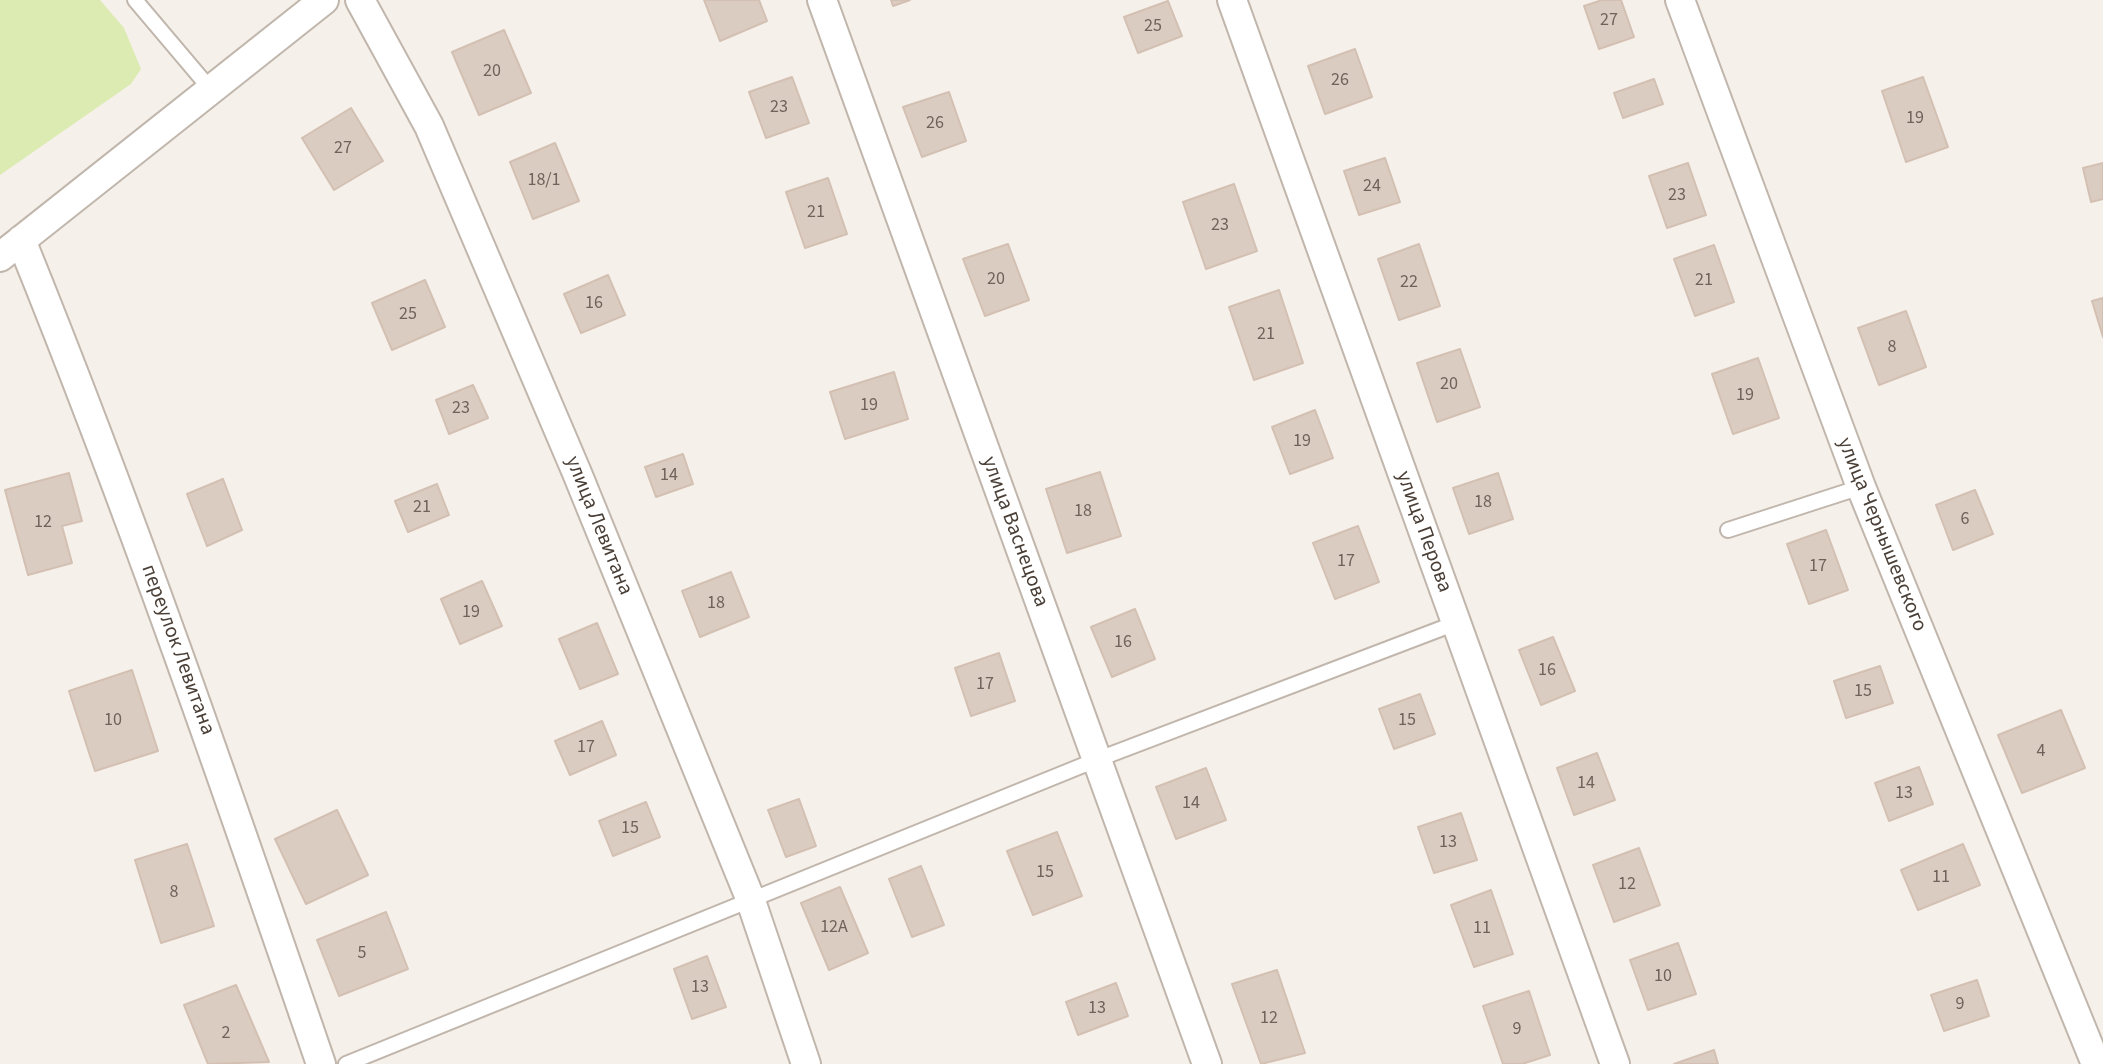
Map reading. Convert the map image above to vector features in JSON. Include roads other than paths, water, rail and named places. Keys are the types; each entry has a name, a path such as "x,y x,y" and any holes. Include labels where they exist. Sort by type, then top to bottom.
{"street":[{"path":"10,248 324,0"},
{"name":"улица Левитана","path":"360,0 429,126 577,473 750,898 806,1064"},
{"name":"улица Васнецова","path":"822,0 1207,1064"},
{"name":"улица Перова","path":"1232,0 1615,1064"},
{"name":"улица Чернышевского","path":"1680,0 1861,487 2096,1064"},
{"name":"переулок Левитана","path":"10,248 96,424 192,690 321,1064"}],"lane":[{"path":"135,0 212,91"},
{"path":"1728,530 1861,487"},
{"path":"346,1064 1096,760 1456,623"}]}
